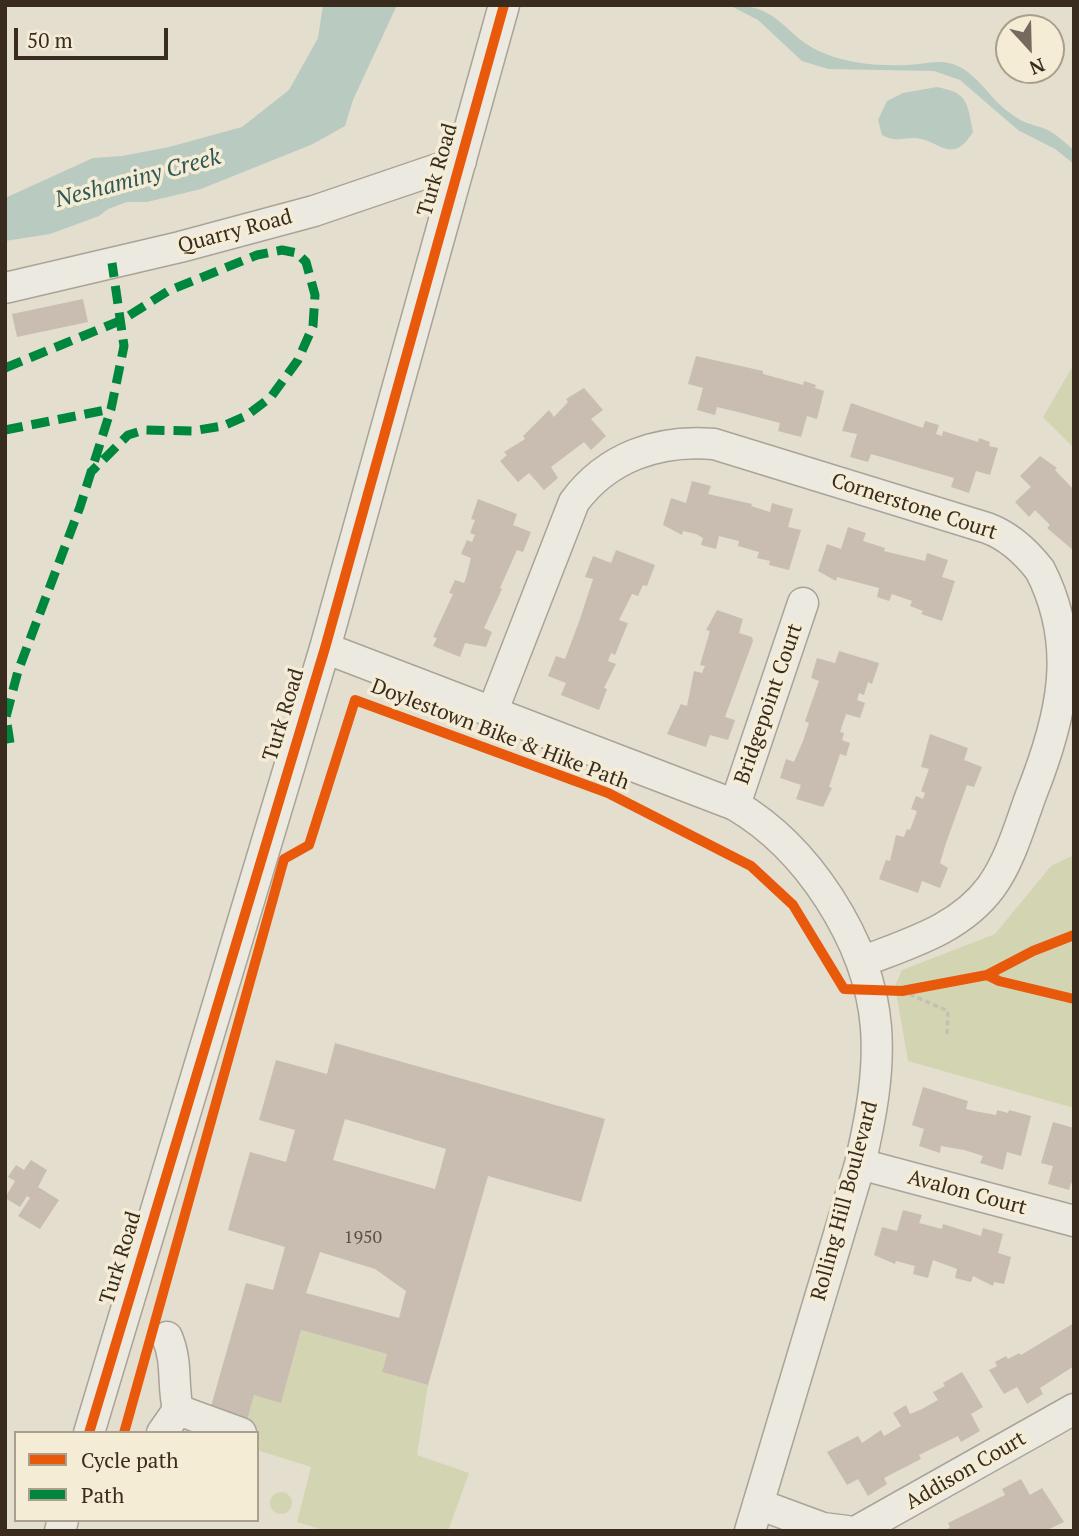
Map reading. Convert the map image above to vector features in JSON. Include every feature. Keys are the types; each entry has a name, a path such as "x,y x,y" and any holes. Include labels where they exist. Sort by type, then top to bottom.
{"street":[{"name":"Turk Road","path":"90,1431 325,648 504,5"},
{"name":"Quarry Road","path":"5,288 180,247 314,211 461,160"},
{"name":"Cornerstone Court","path":"493,710 574,502 597,476 643,451 683,442 714,444 987,528 1009,539 1046,578 1060,601 1067,622 1073,649 1073,665 1070,688 1058,727 1004,864 991,887 952,923 864,961"},
{"name":"Bridgepoint Court","path":"735,805 803,603"},
{"name":"Rolling Hill Boulevard","path":"325,648 493,710 735,805 785,843 806,866 846,926 864,961 877,1061 873,1106 860,1164 754,1517"},
{"name":"Avalon Court","path":"860,1164 1074,1221"},
{"path":"167,1337 175,1357 175,1396 170,1422 228,1431"},
{"name":"Addison Court","path":"857,1531 1074,1409"},
{"path":"754,1517 847,1531"}],"path":[{"path":"870,992 902,991 926,986"},
{"path":"902,991 948,1011 947,1034"}],"green space":[{"path":"1074,364 1074,448 1043,417"},
{"path":"1074,855 1074,1108 908,1061 895,986 902,970 995,934 1051,866"},
{"path":"301,1330 387,1354 382,1372 428,1385 417,1455 469,1473 448,1531 327,1531 297,1522 311,1467 259,1451 259,1431 243,1431 254,1395 281,1402"},
{"path":"281,1492 289,1495 292,1503 289,1511 281,1514 273,1511 270,1503 273,1495"}],"water":[{"name":"Neshaminy Creek","path":"323,5 397,5 353,100 345,126 313,144 201,189 147,202 127,202 108,209 99,216 50,234 5,241 5,198 93,158 122,156 169,147 242,127 289,90 318,38"},
{"path":"729,5 761,10 811,47 845,60 886,65 944,62 959,67 975,78 1014,116 1056,135 1074,150 1074,164 1055,149 1018,130 960,80 934,71 828,69 802,61 758,20"},
{"path":"937,87 955,92 964,100 973,132 965,142 951,150 923,139 894,139 882,135 878,120 887,101 903,93"}],"building":[{"path":"83,299 88,322 17,337 12,314"},
{"path":"696,356 763,371 763,374 803,385 804,381 816,385 815,388 824,391 817,419 807,416 801,437 778,431 780,423 738,412 717,407 715,415 697,410 703,388 688,384"},
{"path":"584,388 603,410 591,419 606,436 591,450 584,442 551,467 558,478 544,490 529,473 518,482 500,461 507,455 504,452 525,439 523,436 549,410 554,417 568,402 566,399"},
{"path":"851,403 923,428 925,421 939,425 936,434 942,436 943,431 978,442 979,438 990,442 989,446 998,448 990,475 976,471 969,493 951,487 954,478 871,454 868,462 850,457 857,434 842,431"},
{"path":"1040,456 1057,468 1055,470 1074,490 1074,551 1047,528 1050,525 1035,510 1029,517 1015,502 1031,487 1020,476"},
{"path":"692,481 711,486 708,494 752,504 751,506 770,512 772,503 793,509 788,527 801,530 789,570 769,565 770,561 757,558 759,552 738,546 739,541 719,536 716,549 701,545 703,538 696,534 683,531 682,535 663,525 671,498 686,503"},
{"path":"478,499 517,514 513,525 531,532 523,552 517,550 484,628 492,632 486,647 465,643 460,657 433,646 437,638 433,637 453,594 449,593 455,580 464,583 466,578 471,558 461,554 467,540 472,542 475,535 470,533 475,520 471,519"},
{"path":"848,527 866,533 863,541 885,548 884,551 925,561 927,553 948,560 942,577 955,581 942,621 921,614 923,611 910,606 912,601 892,594 889,601 877,597 879,588 837,577 836,581 818,571 827,544 841,549"},
{"path":"616,550 655,565 647,586 643,585 638,596 632,594 619,620 628,623 615,655 611,653 608,661 616,664 604,688 607,689 599,710 561,695 566,683 548,676 556,656 565,659 580,619 593,579 585,577 593,556 611,563"},
{"path":"717,610 743,619 739,633 752,637 753,641 725,717 735,720 728,740 710,735 706,747 667,734 681,704 687,706 694,671 702,673 705,666 700,665 710,631 706,630"},
{"path":"839,651 879,663 872,684 868,682 864,695 859,693 857,700 865,703 860,718 846,714 840,732 844,733 842,740 850,743 846,756 840,754 829,787 832,788 823,807 796,799 801,785 780,778 786,759 794,762 809,723 805,721 819,681 811,678 817,658 835,663"},
{"path":"930,734 968,748 964,760 982,767 974,787 967,785 946,843 940,863 948,868 940,888 922,881 918,893 879,879 886,860 890,861 896,835 904,837 907,829 910,830 917,811 911,809 916,796 923,799 925,793 921,791 929,769 921,767"},
{"path":"335,1043 605,1119 581,1202 488,1176 428,1385 382,1372 387,1354 301,1330 281,1403 254,1395 247,1420 210,1410 246,1283 273,1290 285,1247 228,1230 250,1152 286,1162 295,1130 259,1120 276,1060 327,1074","holes":["345,1119 446,1149 435,1189 333,1160","320,1252 375,1269 406,1291 399,1318 306,1293"]},
{"path":"923,1087 968,1101 966,1109 996,1115 997,1110 1008,1113 1009,1110 1031,1116 1021,1156 1007,1152 1003,1170 980,1163 983,1156 964,1150 941,1146 940,1153 919,1146 924,1129 912,1125"},
{"path":"1053,1122 1074,1128 1074,1184 1071,1183 1069,1190 1048,1184 1053,1166 1041,1163"},
{"path":"31,1160 47,1170 38,1187 59,1200 40,1229 18,1216 30,1198 27,1196 20,1207 5,1198 15,1181 8,1177 16,1165 24,1170"},
{"path":"903,1210 922,1215 919,1223 942,1229 943,1224 981,1236 983,1228 1003,1234 998,1253 1011,1257 1004,1284 994,1282 993,1286 973,1276 971,1282 955,1278 957,1269 933,1260 928,1278 913,1274 915,1266 896,1261 895,1264 874,1255 882,1227 897,1231"},
{"path":"1074,1323 1074,1366 1040,1388 1043,1394 1027,1404 1017,1387 1004,1394 989,1370 997,1366 995,1362 1006,1356 1008,1359 1019,1353 1021,1355"},
{"path":"962,1372 983,1407 971,1414 980,1431 961,1442 958,1436 919,1455 921,1459 884,1478 887,1484 868,1496 858,1479 847,1485 827,1452 858,1436 862,1443 881,1430 884,1436 901,1426 893,1413 906,1405 910,1414 938,1400 933,1392"},
{"path":"1021,1479 1030,1495 1042,1488 1064,1522 1045,1531 944,1531 950,1527 948,1523 1005,1495 1002,1489"}],"marked path":[{"path":"5,368 122,320 168,291 257,255 282,250 297,253 306,262 315,295 313,326 298,360 271,397 246,416 223,426 192,431 144,430 128,435 90,473"},
{"path":"10,743 6,717 18,671 80,507 111,409 124,346 112,263"},
{"path":"5,430 111,409"}],"cycle path":[{"path":"90,1431 325,648 504,5"},
{"name":"Doylestown Bike & Hike Path","path":"125,1431 284,859 309,845 355,700 608,793 751,866 793,905 844,989 902,991 987,975 999,981 1074,999"},
{"path":"987,975 1033,951 1074,935"}]}
